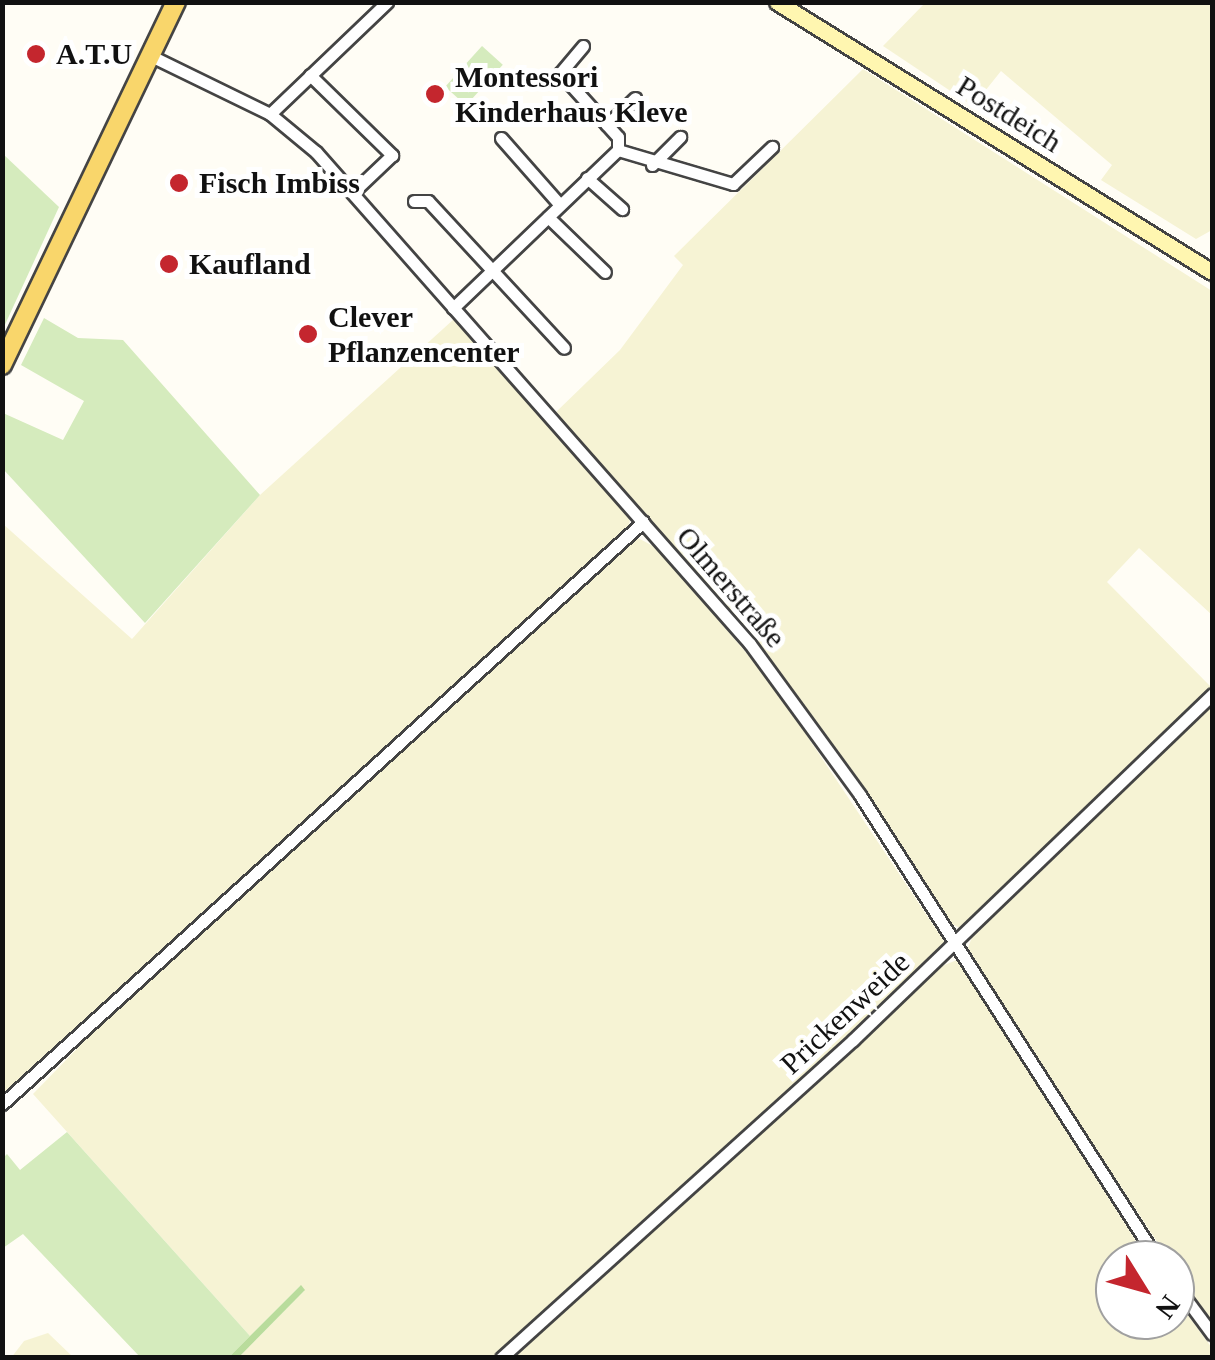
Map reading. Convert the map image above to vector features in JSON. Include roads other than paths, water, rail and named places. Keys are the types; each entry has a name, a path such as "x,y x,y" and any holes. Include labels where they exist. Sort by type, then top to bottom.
{"main road":[{"path":"2,364 176,2"},
{"name":"Postdeich","path":"777,2 1210,265"}],"street":[{"path":"270,114 387,2"},
{"path":"453,308 618,150 618,136 560,73 584,46"},
{"name":"Olmerstraße","path":"149,56 270,114 353,192 643,522 806,718 1145,1240"},
{"path":"310,74 392,155 353,192"},
{"path":"607,125 635,98"},
{"path":"652,164 680,136"},
{"path":"501,138 560,205"},
{"path":"618,150 652,164 734,184 772,147"},
{"path":"587,178 622,209"},
{"path":"414,202 428,201 564,348"},
{"path":"548,217 606,272"},
{"path":"2,1104 643,522"},
{"name":"Prickenweide","path":"501,1358 956,944 1212,694"},
{"path":"1195,1311 1212,1334"}],"place":[{"name":"A.T.U","path":"36,54"},
{"name":"Montessori Kinderhaus Kleve","path":"435,94"},
{"name":"Fisch Imbiss","path":"179,183"},
{"name":"Kaufland","path":"169,264"},
{"name":"Clever Pflanzencenter","path":"308,334"}]}
